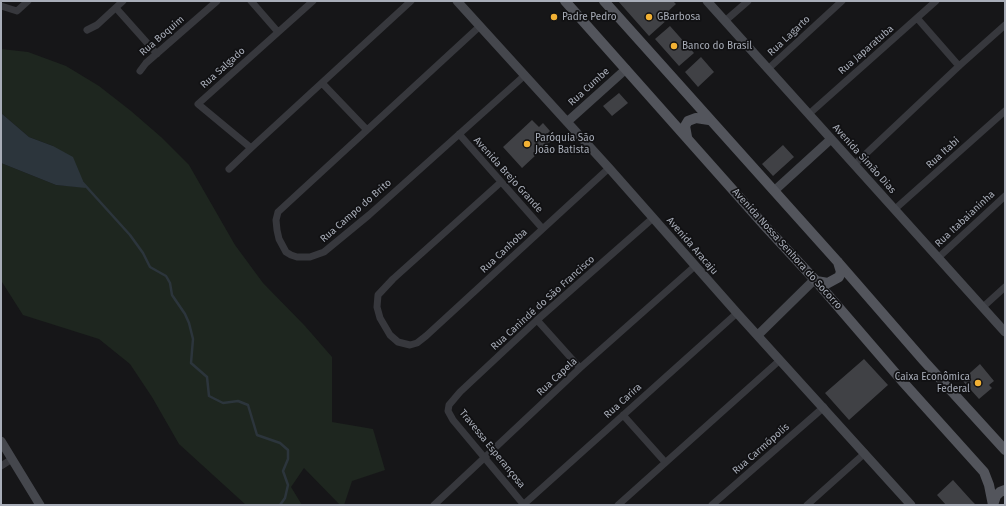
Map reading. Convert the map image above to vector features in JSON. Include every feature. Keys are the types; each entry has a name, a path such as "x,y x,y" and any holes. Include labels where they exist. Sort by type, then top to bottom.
{"main road":[{"name":"Avenida Nossa Senhora do Socorro","path":"565,1 688,140 816,280 903,382 984,472 989,485 993,505"},
{"path":"604,1 709,120 837,261 924,362 1005,450"},
{"path":"688,140 685,128 687,122 696,118 709,120"},
{"path":"816,280 828,283 839,277 841,272 837,261"},
{"path":"993,505 996,496 1005,490"}],"street":[{"path":"1,6 17,11 28,1"},
{"path":"87,30 97,25 123,1"},
{"name":"Rua Boquim","path":"140,71 144,65 217,1"},
{"path":"251,1 278,32"},
{"name":"Rua Salgado","path":"251,148 198,104 313,1"},
{"path":"229,169 411,1"},
{"name":"Avenida Aracaju","path":"457,1 609,168 737,313 824,407 865,453 907,504"},
{"name":"Avenida Simão Dias","path":"708,1 1005,332"},
{"path":"725,21 748,1"},
{"name":"Rua Lagarto","path":"768,69 842,1"},
{"name":"Rua Japaratuba","path":"809,114 936,1"},
{"path":"116,8 157,54"},
{"path":"917,18 960,66"},
{"path":"854,165 1005,25"},
{"name":"Rua Campo do Brito","path":"480,26 278,212 276,220 278,235 288,254 297,257 310,257 324,252 369,215 524,76"},
{"name":"Rua Cumbe","path":"567,122 626,69"},
{"path":"322,83 366,130"},
{"name":"Rua Itabi","path":"895,209 1004,115"},
{"name":"Avenida Brejo Grande","path":"459,134 542,228"},
{"path":"774,191 831,139"},
{"name":"Rua Canhoba","path":"501,182 393,279 378,295 378,312 387,330 398,342 410,345 420,341 436,328 542,228 609,168"},
{"name":"Rua Itabaianinha","path":"939,257 1005,196"},
{"name":"Rua Canindé do São Francisco","path":"449,405 470,383 537,320 653,218"},
{"name":"Rua Capela","path":"434,505 580,368 695,266"},
{"path":"758,335 816,280"},
{"path":"983,307 1005,287"},
{"name":"Rua Carira","path":"524,505 737,313"},
{"path":"537,320 580,368"},
{"path":"618,505 780,360"},
{"name":"Travessa Esperançosa","path":"449,405 448,411 453,420 524,505"},
{"name":"Rua Carmópolis","path":"712,505 824,407"},
{"path":"623,415 665,462"},
{"path":"1,442 40,505"},
{"path":"807,505 865,453"},
{"path":"1,466 12,459"}],"shaded area":[{"path":"1,49 28,52 66,66 99,86 161,137 189,165 235,245 263,283 305,326 332,357 332,422 373,429 385,470 352,481 344,505 340,505 304,468 291,487 302,505 246,505 179,444 152,397 130,364 99,339 23,315 1,278 1,163 56,185 85,187 53,146 29,137 1,113"},
{"path":"1,113 29,137 53,146 73,157 86,188 56,185 1,163"}],"building":[{"name":"GBarbosa","path":"618,1 673,1 676,4 664,15 668,19 649,36"},
{"name":"Banco do Brasil","path":"670,26 694,53 679,66 655,39"},
{"path":"701,57 714,72 698,87 685,72"},
{"path":"619,93 628,103 612,116 603,106"},
{"name":"Paróquia São João Batista","path":"532,120 539,127 543,123 550,131 546,135 551,141 522,168 503,147"},
{"path":"783,145 794,157 773,176 762,164"},
{"path":"864,359 888,385 849,420 825,393"},
{"name":"Caixa Econômica Federal","path":"980,364 994,381 989,385 992,388 979,399 962,380"},
{"path":"953,480 976,505 946,505 937,495"}],"waterway":[{"path":"83,183 130,235 143,253 150,267 166,276 170,283 172,295 185,314 189,323 193,339 191,363 207,377 209,396 223,403 238,401 248,405 257,435 280,443 288,450 288,459 283,471 288,485 285,498 280,505"}],"place":[{"name":"Padre Pedro","path":"554,17"},
{"name":"GBarbosa","path":"649,17"},
{"name":"Banco do Brasil","path":"674,46"},
{"name":"Paróquia São João Batista","path":"527,144"},
{"name":"Caixa Econômica Federal","path":"978,383"}]}
